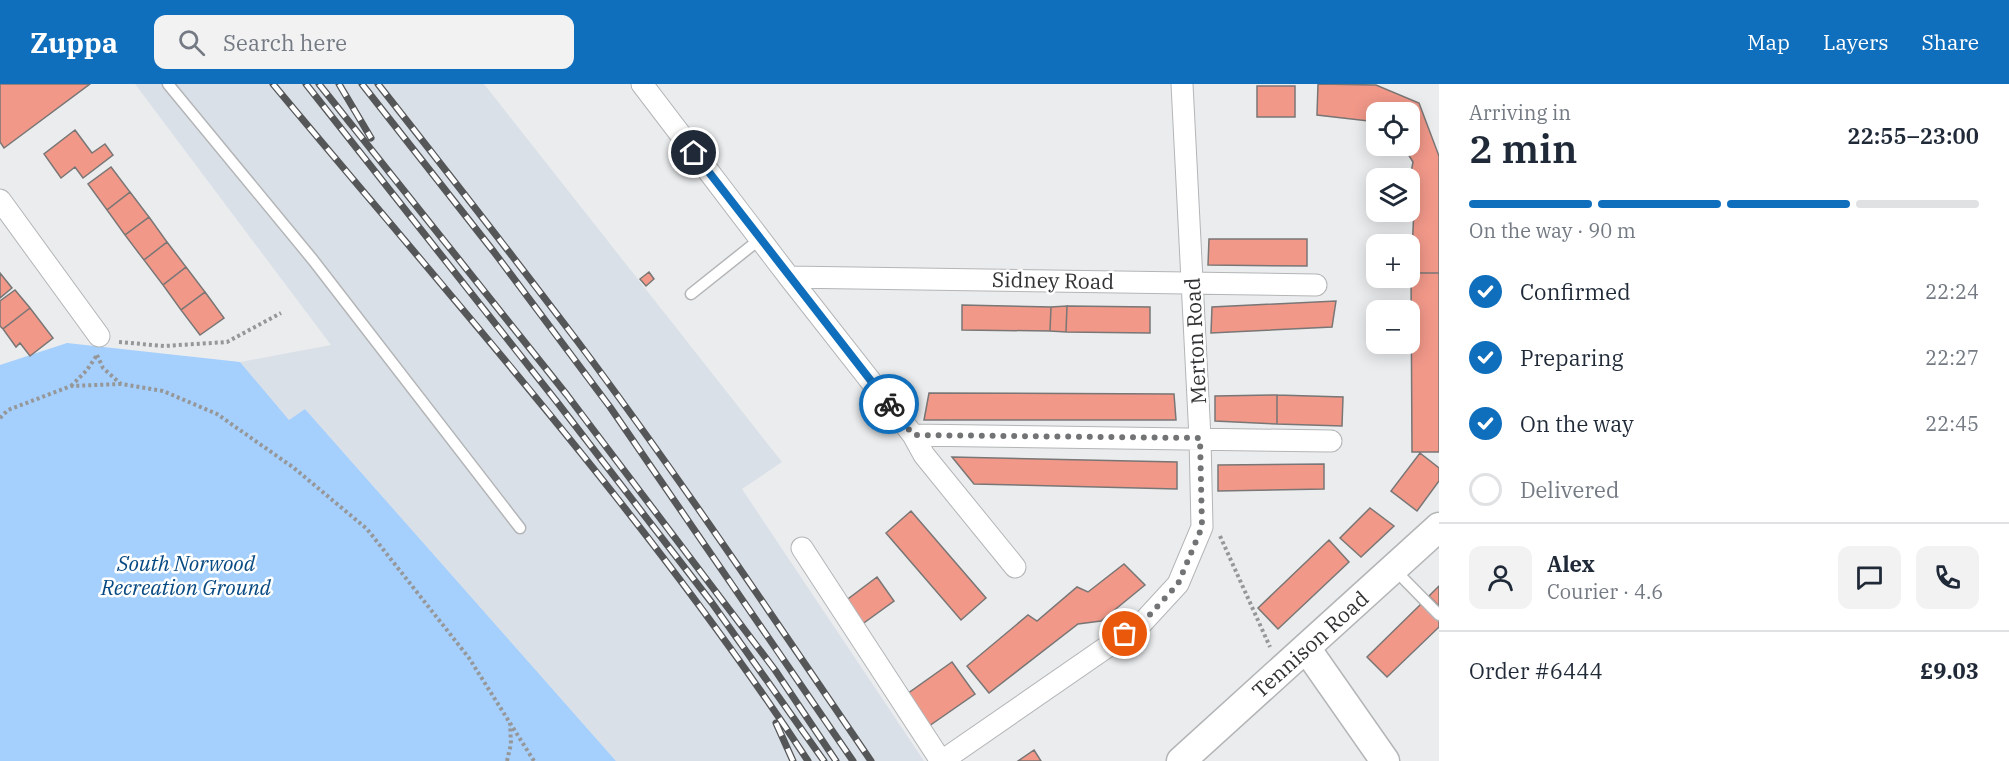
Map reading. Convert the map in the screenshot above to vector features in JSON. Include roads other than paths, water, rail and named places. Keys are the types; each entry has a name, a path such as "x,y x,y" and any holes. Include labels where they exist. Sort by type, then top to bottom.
{"street":[{"path":"642,84 913,435 924,455 1015,567"},
{"name":"Merton Road","path":"802,548 941,761 1143,622 1178,584 1202,527 1200,438 1182,84"},
{"path":"0,200 98,345"},
{"name":"Sidney Road","path":"789,277 1316,285"},
{"path":"913,435 1331,441"},
{"name":"Tennison Road","path":"1181,761 1439,527"},
{"path":"1306,648 1385,761"}],"lane":[{"path":"168,84 313,260 520,528"},
{"path":"691,294 760,239"},
{"path":"1394,568 1439,615"}],"railway":[{"path":"273,84 618,499 684,585 808,761"},
{"path":"306,84 712,603 824,761"},
{"path":"319,84 567,395 775,670 836,761"},
{"path":"339,84 371,138"},
{"path":"362,84 494,252 610,407 853,761"},
{"path":"378,84 616,393 727,550 871,761"},
{"path":"776,723 793,761"}],"park label":[{"name":"South Norwood Recreation Ground","path":"186,575"}]}
